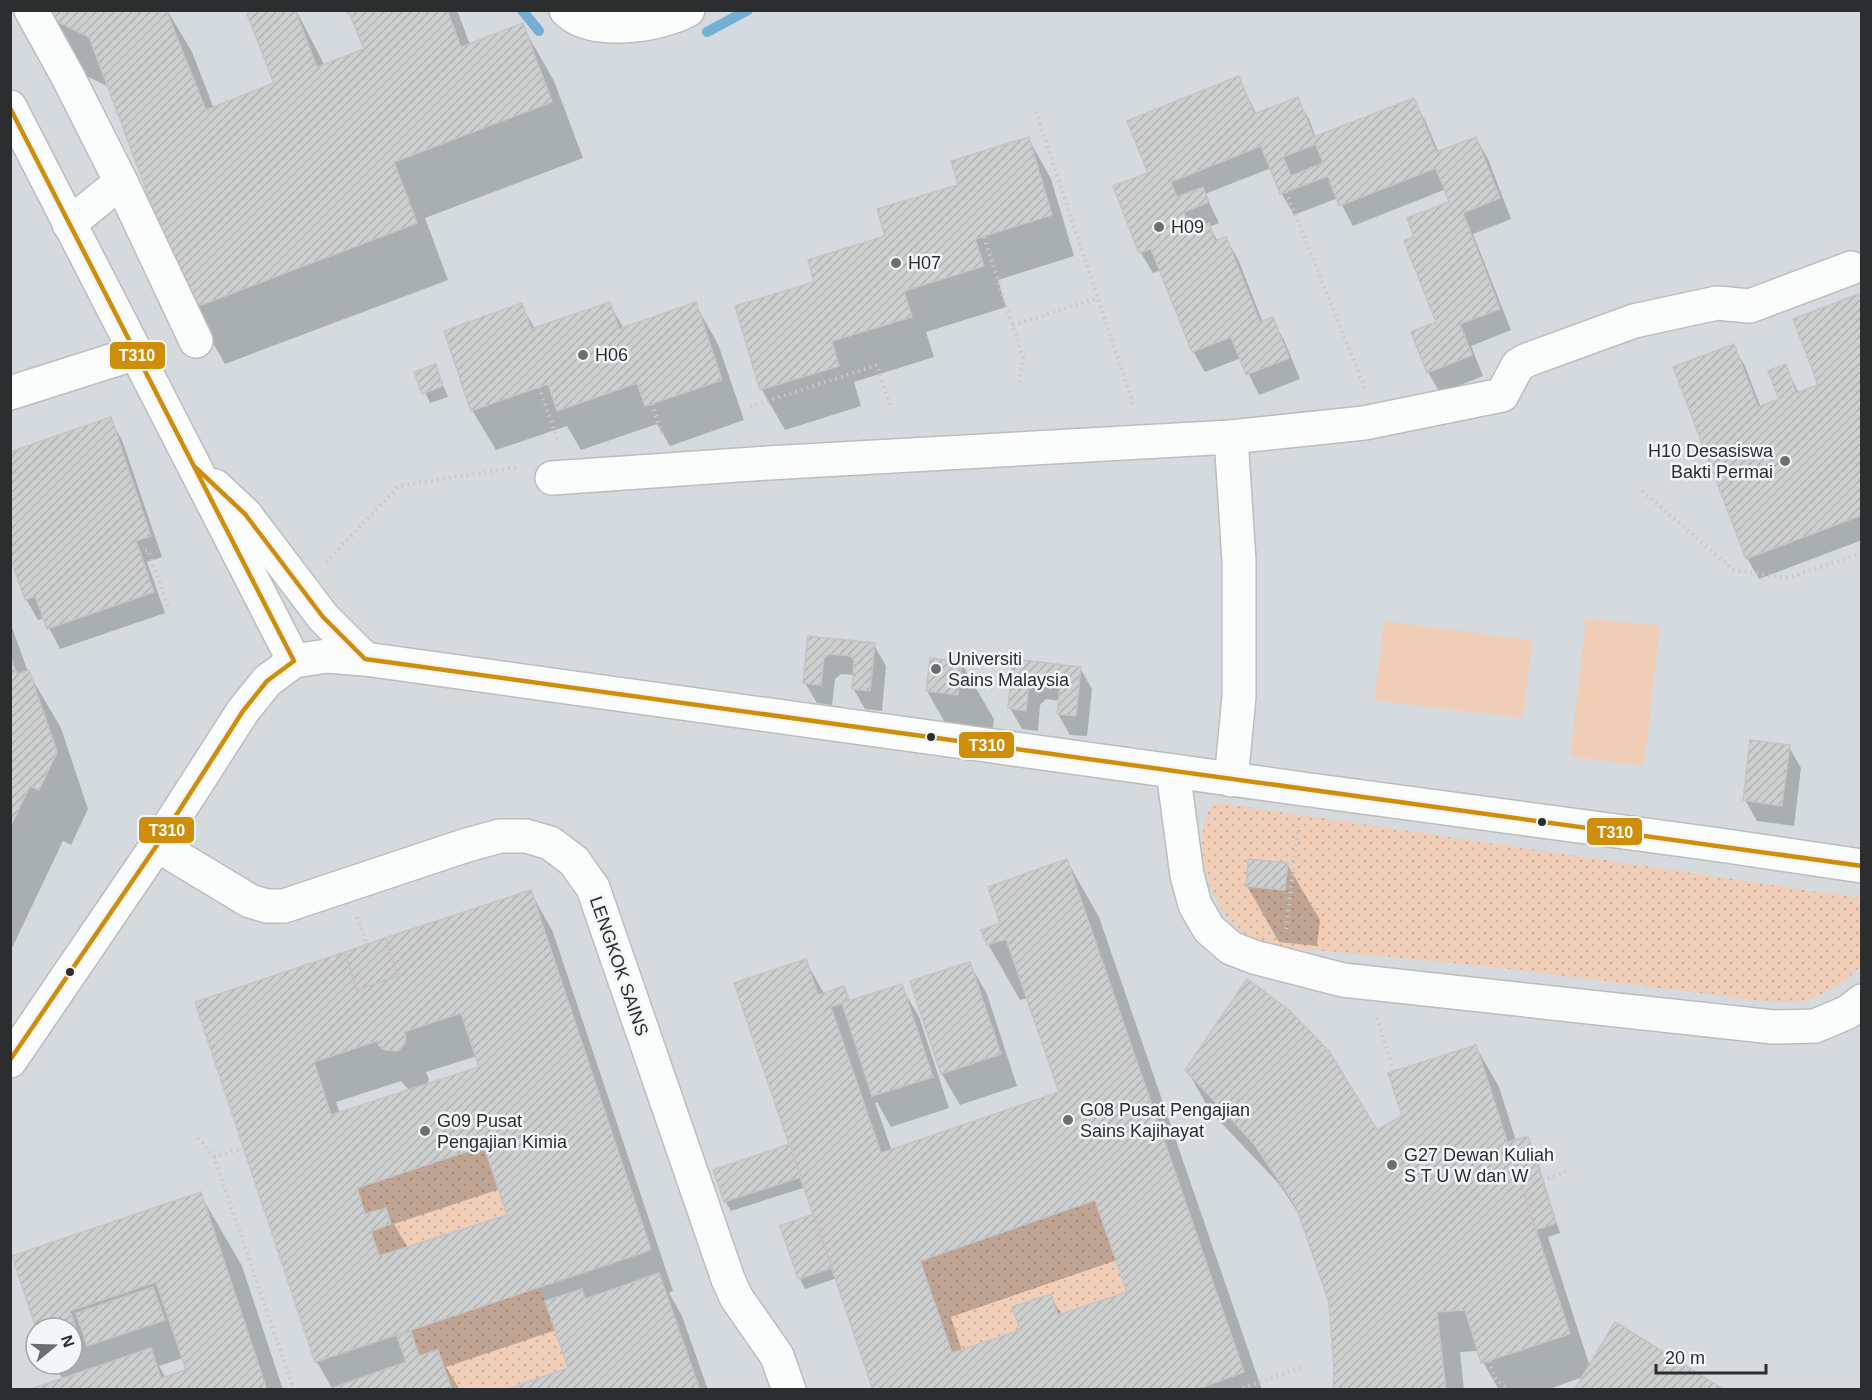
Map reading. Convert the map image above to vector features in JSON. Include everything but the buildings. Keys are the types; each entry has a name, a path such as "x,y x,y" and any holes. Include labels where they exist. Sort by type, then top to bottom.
{"street":[{"path":"31,10 122,182 196,341"},
{"path":"566,10 574,19 620,28 675,18 688,10"},
{"path":"10,107 294,660"},
{"path":"69,224 122,182"},
{"path":"552,478 768,463 1231,437 1364,423 1502,395 1518,365 1634,321 1717,303 1750,306 1851,268"},
{"path":"10,393 135,353"},
{"path":"1231,437 1239,561 1239,697 1202,775 1184,844 1187,875 1195,905 1209,929 1231,948 1254,957 1326,977 1517,1000 1773,1027 1815,1026 1848,1012 1862,1001"},
{"path":"196,468 245,514 323,617 364,659"},
{"path":"10,1061 157,845 243,711 267,681 294,660 327,656 364,659 1862,866"},
{"name":"LENGKOK SAINS","path":"157,845 250,901 267,906 284,906 500,836 526,836 550,843 574,861 592,888 728,1279 736,1297 777,1356 789,1389"}],"path":[{"path":"1036,112 1145,442"},
{"path":"1286,192 1377,420"},
{"path":"984,237 1023,358 1020,382"},
{"path":"1013,325 1098,298"},
{"path":"750,407 877,365 891,409"},
{"path":"539,387 556,436"},
{"path":"652,404 662,436"},
{"path":"328,560 399,486 527,465 552,478"},
{"path":"1642,491 1734,570 1788,578 1862,553"},
{"path":"140,553 148,550 168,606"},
{"path":"1285,935 1303,789"},
{"path":"360,926 367,945"},
{"path":"1383,1036 1394,1071"},
{"path":"198,1138 214,1157 294,1389"},
{"path":"214,1157 244,1148"},
{"path":"1542,1180 1571,1170"},
{"path":"1488,1361 1495,1378 1508,1389"},
{"path":"1238,1389 1304,1366"}],"shaded area":[{"name":"Universiti Sains Malaysia","path":"10,11 1861,11 1861,1389 11,1389"},
{"path":"1586,618 1660,626 1644,766 1570,756"},
{"path":"1384,621 1532,640 1523,718 1374,700"},
{"path":"1213,802 1861,898 1861,966 1837,986 1816,997 1800,1001 1771,1002 1494,967 1268,944 1252,938 1239,929 1227,916 1210,887 1202,853 1202,836 1205,820"},
{"path":"484,1146 507,1215 379,1256 371,1231 391,1224 386,1208 365,1214 357,1188"},
{"path":"1095,1200 1127,1292 1058,1315 1051,1294 1012,1307 1020,1330 952,1353 920,1261"},
{"path":"540,1287 568,1368 505,1389 452,1389 438,1350 419,1356 411,1331"}],"waterway":[{"path":"522,10 539,31"},
{"path":"707,32 748,10"}],"transit line":[{"name":"T310","path":"10,108 294,661 267,681 243,711 157,845 10,1060"},
{"name":"T310","path":"196,468 245,514 323,617 365,659 1862,866"}],"place":[{"name":"H09","path":"1159,227"},
{"name":"H07","path":"896,263"},
{"name":"H06","path":"583,355"},
{"name":"H10 Desasiswa Bakti Permai","path":"1785,461"},
{"name":"Universiti Sains Malaysia","path":"936,669"},
{"name":"G08 Pusat Pengajian Sains Kajihayat","path":"1068,1120"},
{"name":"G09 Pusat Pengajian Kimia","path":"425,1131"},
{"name":"G27 Dewan Kuliah S T U W dan W","path":"1392,1165"}]}
